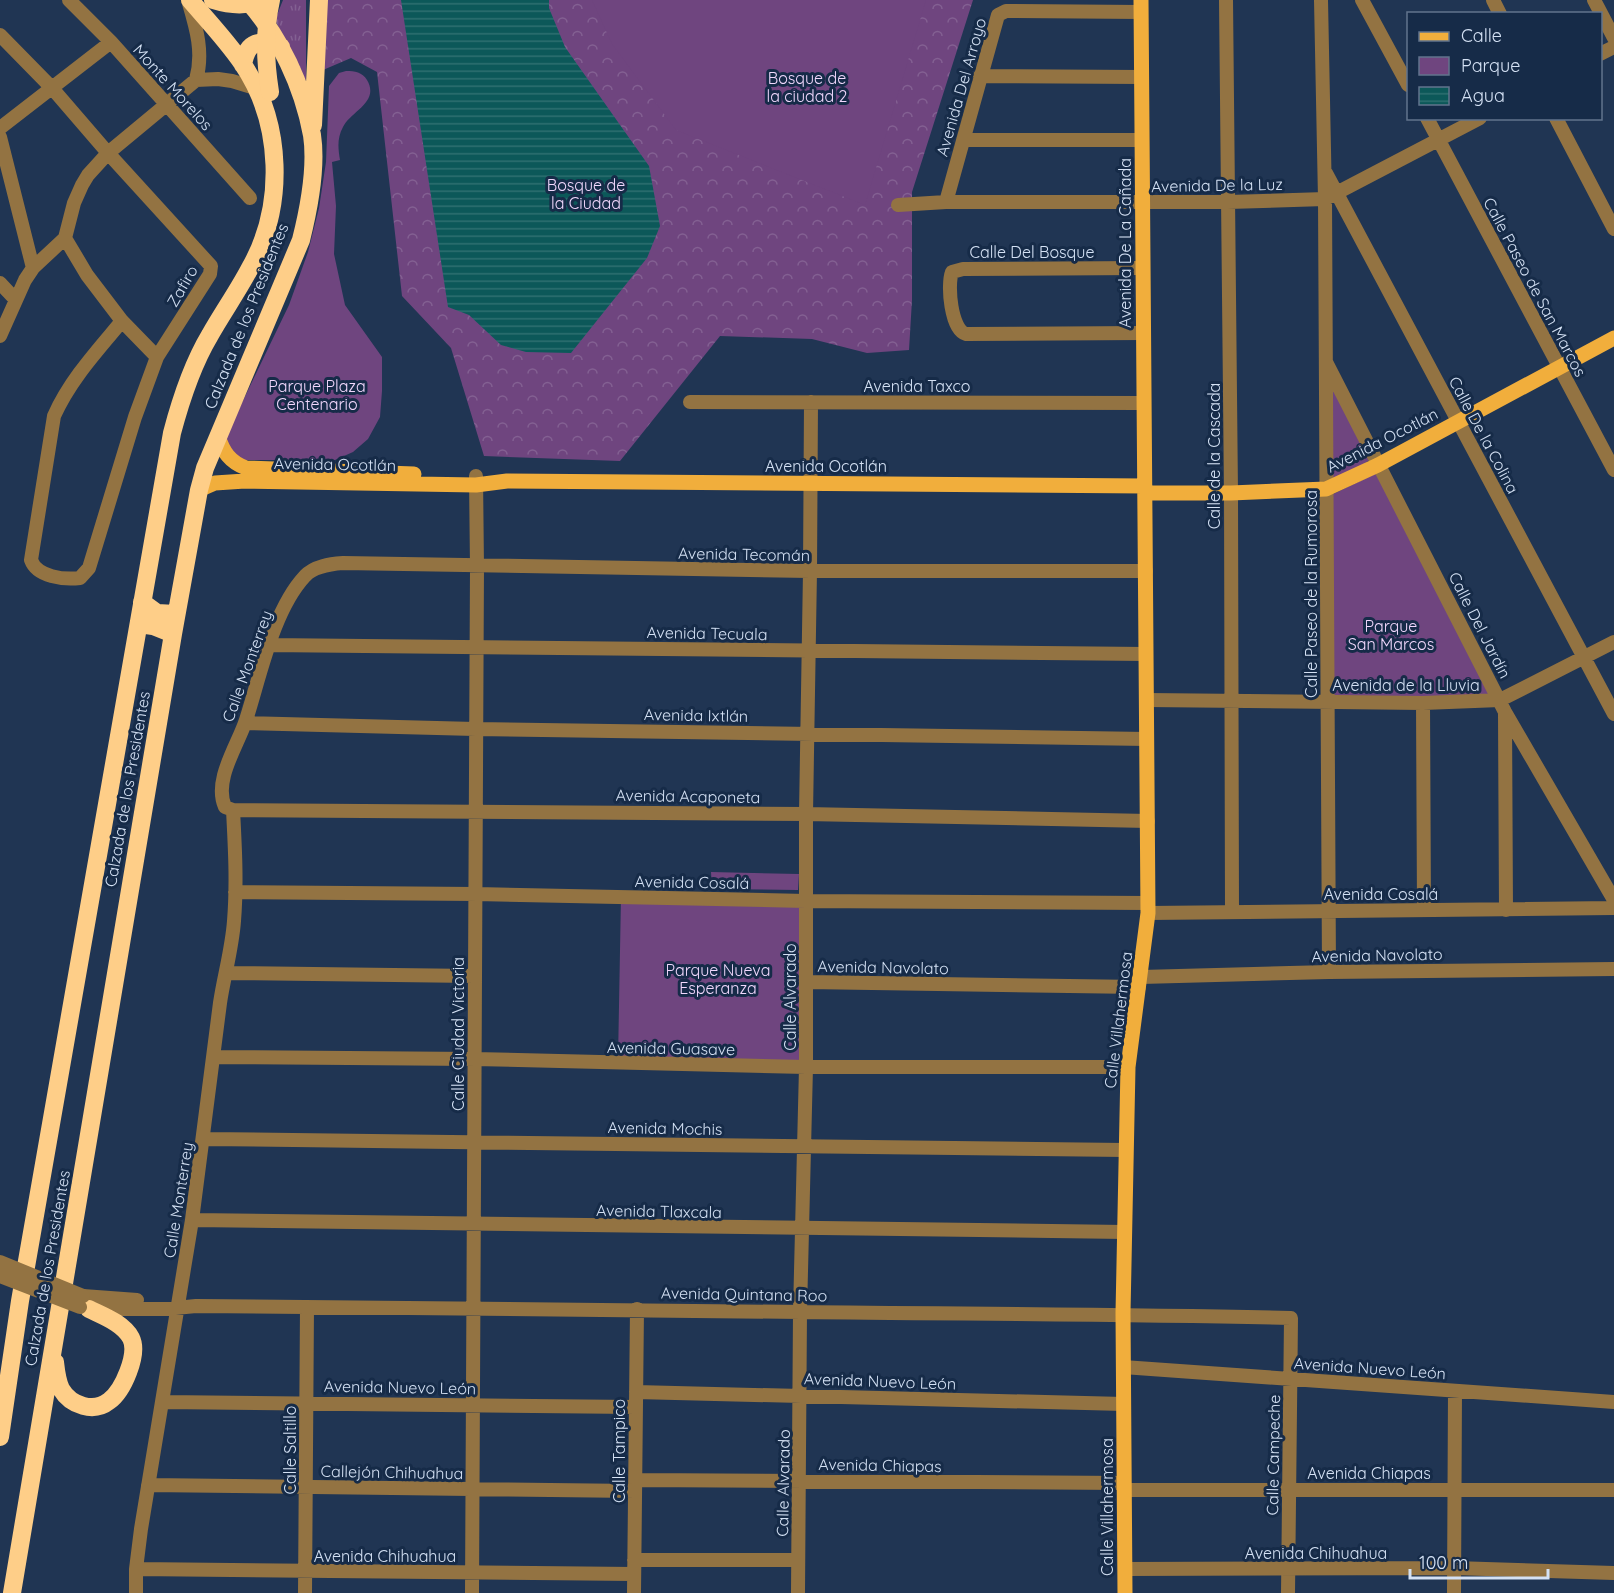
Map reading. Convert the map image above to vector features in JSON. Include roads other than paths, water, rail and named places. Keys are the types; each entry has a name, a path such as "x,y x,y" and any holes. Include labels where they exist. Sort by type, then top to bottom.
{"highway":[{"path":"189,0 263,90"},
{"path":"213,0 262,9"},
{"name":"Calzada de los Presidentes","path":"12,1593 176,614 199,490 218,436 301,240 310,203 312,136 301,97 281,47 262,9 247,0"},
{"path":"263,90 266,27 271,0"},
{"path":"312,136 319,0"},
{"path":"243,64 250,46 268,42 281,47"},
{"name":"Calzada de los Presidentes","path":"1,1426 20,1301 166,463 180,404 209,336 252,266 261,258 271,239 281,203 284,179 283,147 263,90"},
{"path":"142,602 158,613 176,614"},
{"path":"139,624 153,626 173,634"},
{"path":"53,1350 57,1378 69,1400 78,1405 100,1406 109,1402 115,1395 130,1365 133,1349 131,1339 119,1325 84,1304"}],"main road":[{"name":"Avenida De La Cañada","path":"1141,6 1145,490"},
{"name":"Avenida Ocotlán","path":"218,436 222,449 231,459 246,468 476,480 1145,490 1231,494 1326,489 1378,465 1614,338"},
{"name":"Avenida Ocotlán","path":"199,490 215,483 245,481 476,480"},
{"name":"Calle Villahermosa","path":"1125,1593 1123,1314 1125,1150 1128,1067 1148,908 1145,490"}],"street":[{"name":"Monte Morelos","path":"69,0 111,42 250,198"},
{"path":"189,0 200,56 196,80"},
{"name":"Calle de la Cascada","path":"1226,0 1232,912"},
{"name":"Calle De la Colina","path":"1321,0 1324,171 1331,196 1459,422 1614,714"},
{"path":"1362,0 1407,83"},
{"name":"Avenida Del Arroyo","path":"946,202 995,18 1002,12 1141,6"},
{"path":"1602,15 1614,38"},
{"name":"Zafiro","path":"0,35 52,88 211,266 210,274 158,357 135,417 92,561 85,574 80,578 71,579 44,574 37,571 31,560 54,416 80,371 123,321"},
{"path":"0,128 111,42"},
{"path":"980,76 1142,77"},
{"path":"0,336 15,299 33,268 65,238 74,203 82,185 108,153 196,80 232,81 263,90"},
{"name":"Calle Paseo de San Marcos","path":"1428,120 1614,470"},
{"name":"Avenida De la Luz","path":"898,205 946,202 1228,202 1331,196 1476,120"},
{"path":"1557,120 1614,228"},
{"path":"0,137 33,268"},
{"path":"963,140 1142,140"},
{"name":"Calle Paseo de la Rumorosa","path":"1329,972 1325,360 1331,196"},
{"path":"65,238 87,275 123,321 158,357"},
{"name":"Calle Del Bosque","path":"1143,268 963,269 952,272 950,284 954,323 961,333 1143,333"},
{"path":"0,283 15,299"},
{"name":"Calle Del Jardín","path":"1325,360 1503,706 1613,900"},
{"name":"Avenida Taxco","path":"690,402 1144,403"},
{"name":"Calle Alvarado","path":"798,1593 800,1312 807,982 806,814 811,402"},
{"name":"Calle Ciudad Victoria","path":"472,1593 476,480"},
{"name":"Avenida Tecomán","path":"343,563 810,571 1146,571"},
{"name":"Calle Monterrey","path":"136,1593 136,1569 148,1485 192,1220 221,996 227,973 234,921 235,892 230,810 222,799 225,776 234,747 245,723 268,645 286,606 306,575 320,567 343,563"},
{"name":"Avenida de la Lluvia","path":"1147,700 1424,702 1503,706 1614,642"},
{"name":"Avenida Tecuala","path":"268,645 1146,654"},
{"path":"1424,702 1424,910"},
{"path":"1503,706 1506,910"},
{"name":"Avenida Ixtlán","path":"245,723 475,729 1147,739"},
{"name":"Avenida Acaponeta","path":"230,810 806,814 1148,821"},
{"name":"Avenida Cosalá","path":"235,892 476,894 1148,908 1232,912 1586,909 1613,900"},
{"name":"Avenida Navolato","path":"807,982 1140,982 1329,972 1614,969"},
{"path":"227,973 474,976"},
{"name":"Avenida Guasave","path":"214,1057 474,1059 806,1067 1128,1067"},
{"name":"Avenida Mochis","path":"204,1139 1125,1150"},
{"name":"Avenida Tlaxcala","path":"192,1220 802,1230 1125,1232"},
{"path":"0,1263 84,1304"},
{"path":"0,1276 84,1304"},
{"name":"Avenida Quintana Roo","path":"84,1304 101,1299 195,1306 1123,1314 1291,1318"},
{"name":"Calle Saltillo","path":"305,1593 307,1307"},
{"name":"Calle Tampico","path":"634,1593 637,1309"},
{"name":"Calle Campeche","path":"1288,1593 1291,1318"},
{"name":"Avenida Nuevo León","path":"1124,1367 1614,1402"},
{"path":"1454,1593 1455,1391"},
{"name":"Avenida Nuevo León","path":"636,1392 1124,1404"},
{"name":"Avenida Nuevo León","path":"163,1402 636,1407"},
{"name":"Avenida Chiapas","path":"635,1486 799,1480 1288,1489 1614,1490"},
{"name":"Callejón Chihuahua","path":"148,1485 474,1489 635,1486"},
{"path":"634,1560 798,1560"},
{"name":"Avenida Chihuahua","path":"1125,1569 1454,1568 1614,1573"},
{"name":"Avenida Chihuahua","path":"136,1569 634,1574"}],"water":[{"path":"401,0 549,0 549,8 565,47 649,166 660,226 647,258 571,353 526,352 501,345 469,315 448,307"}],"park label":[{"name":"Bosque de la ciudad 2","path":"807,87"},
{"name":"Bosque de la Ciudad","path":"586,194"},
{"name":"Parque Plaza Centenario","path":"317,395"},
{"name":"Parque San Marcos","path":"1391,635"},
{"name":"Parque Nueva Esperanza","path":"718,979"}]}
